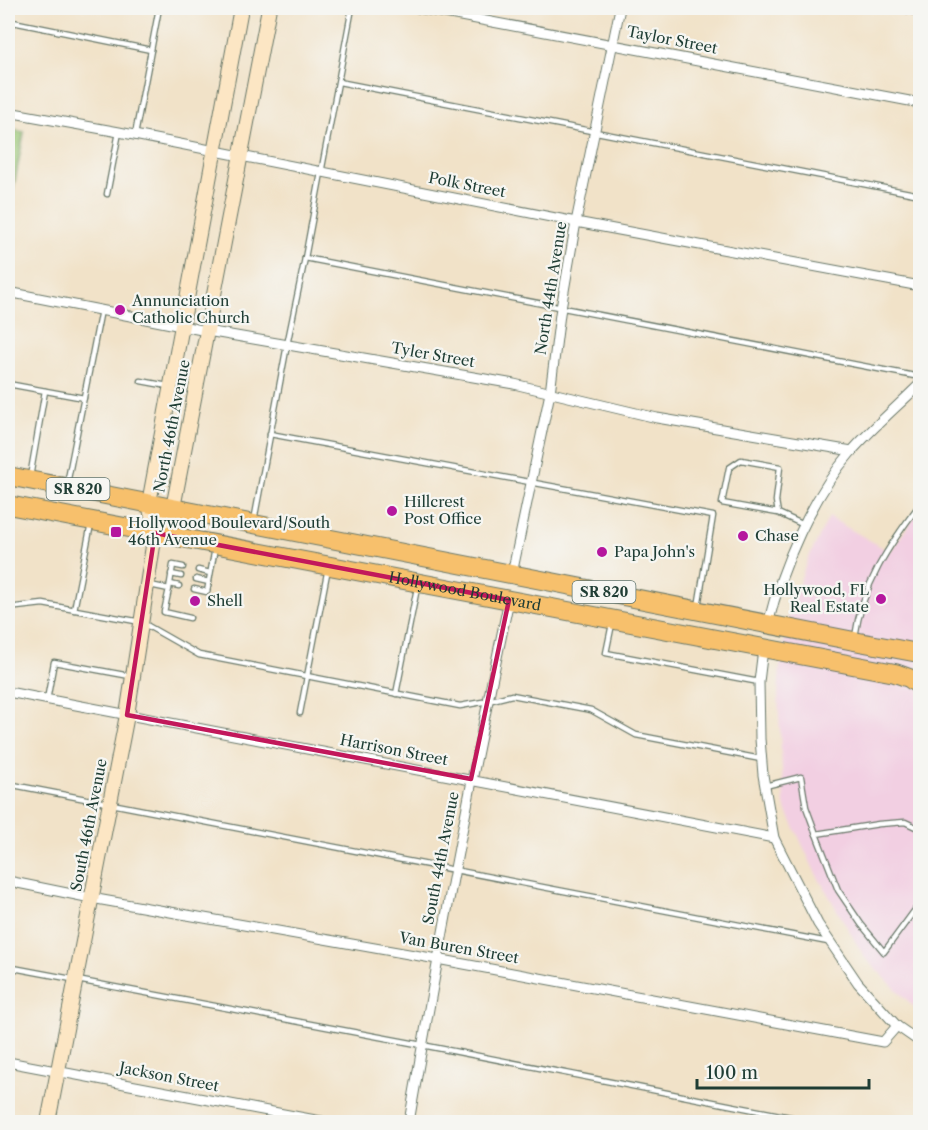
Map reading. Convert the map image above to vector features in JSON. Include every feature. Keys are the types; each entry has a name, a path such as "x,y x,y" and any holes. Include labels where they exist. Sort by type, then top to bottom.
{"highway":[{"name":"Hollywood Boulevard","path":"8,476 854,641 913,652 921,650"},
{"name":"Hollywood Boulevard","path":"8,505 896,673 921,686"},
{"path":"381,576 415,571 495,586 511,580 512,574"},
{"path":"509,600 513,595 531,591 601,604 617,595"},
{"path":"679,633 699,623 750,633 760,632 768,624"},
{"path":"763,649 773,640 784,637 840,649 854,641"}],"street":[{"name":"North 46th Avenue","path":"155,533 148,503 241,8"},
{"name":"North 46th Avenue","path":"155,533 173,508 269,8"},
{"name":"Taylor Street","path":"418,8 921,103"},
{"name":"North 44th Avenue","path":"512,574 550,393 561,308 576,222 620,8"},
{"name":"Polk Street","path":"8,112 921,286"},
{"name":"Tyler Street","path":"8,292 207,331 514,384 657,418 852,451"},
{"path":"768,624 775,595 804,525 832,477 852,451 921,384"},
{"name":"South 46th Avenue","path":"48,1122 127,715 155,533"},
{"name":"South 44th Avenue","path":"409,1122 471,779 509,600"},
{"path":"763,649 759,682 760,739 774,838 818,924 858,983 897,1026 921,1042"},
{"name":"Harrison Street","path":"8,692 774,838"},
{"name":"Van Buren Street","path":"8,881 91,898 437,958 883,1042 897,1026"},
{"name":"Jackson Street","path":"8,1062 326,1122"}],"lane":[{"path":"135,135 159,8"},
{"path":"253,524 352,8"},
{"path":"893,8 921,13"},
{"path":"8,21 151,50"},
{"path":"339,82 921,195"},
{"path":"107,194 119,132"},
{"path":"305,258 921,377"},
{"path":"66,487 101,310"},
{"path":"141,381 170,387"},
{"path":"8,396 9,384 84,398"},
{"path":"29,480 45,391"},
{"path":"270,434 713,516 697,611"},
{"path":"778,513 776,501 780,467 741,460 729,468 722,503 778,513 804,525"},
{"path":"854,641 865,594 881,560 902,527 921,504"},
{"path":"74,610 91,521"},
{"path":"194,589 207,592 216,544"},
{"path":"183,567 173,565 164,612 190,618"},
{"path":"300,713 328,566"},
{"path":"198,570 210,573"},
{"path":"171,574 181,576"},
{"path":"196,579 209,582"},
{"path":"396,694 418,583"},
{"path":"147,585 179,586"},
{"path":"8,608 43,604 141,622 199,655 460,706 512,695 591,710 636,735 762,759"},
{"path":"612,620 606,653 759,682"},
{"path":"47,700 54,662 133,677"},
{"path":"765,786 801,777 806,807 838,890 884,952 921,903"},
{"path":"8,784 831,942"},
{"path":"816,834 904,822 921,829"},
{"path":"8,967 816,1122"}],"highlighted area":[{"path":"155,533 509,600 471,779 127,715"}],"shaded area":[{"path":"920,509 920,1013 865,958 815,872 784,805 778,697 780,667 790,609 807,561 829,517 890,552"}],"green space":[{"path":"8,129 24,132 8,217"}],"place":[{"name":"Annunciation Catholic Church","path":"120,310"},
{"name":"Hillcrest Post Office","path":"392,511"},
{"name":"Hollywood Boulevard/South 46th Avenue","path":"116,532"},
{"name":"Chase","path":"743,536"},
{"name":"Papa John's","path":"602,552"},
{"name":"Hollywood, FL Real Estate","path":"881,599"},
{"name":"Shell","path":"195,601"}]}
